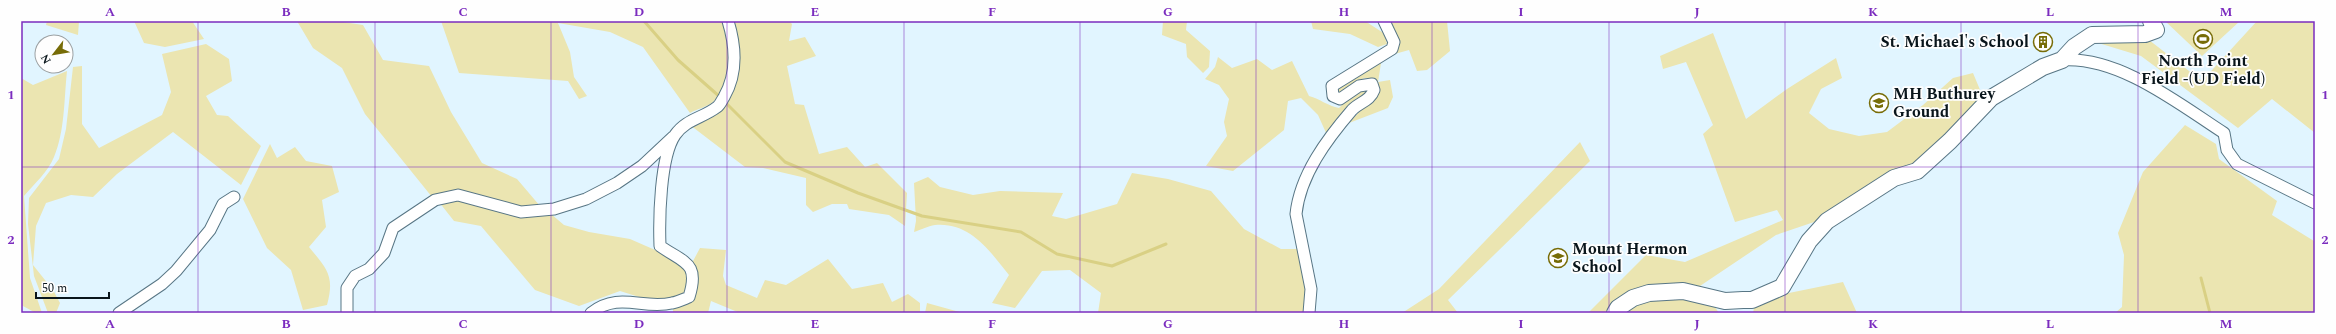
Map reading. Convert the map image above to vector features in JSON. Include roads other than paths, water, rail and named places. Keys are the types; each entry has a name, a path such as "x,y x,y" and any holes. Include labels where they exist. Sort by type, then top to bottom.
{"main road":[{"path":"1615,313 1618,308 1633,298 1649,292 1683,291 1725,301 1752,300 1782,287 1809,241 1826,221 1894,178 1917,171 1950,141 1991,98 2043,67 2062,60 2074,47 2092,35 2145,34 2156,30 2151,21"}],"street":[{"path":"347,313 347,288 355,276 370,269 384,253 393,228 435,200 458,196 521,212 554,209 586,199 617,183 642,166 674,136 683,125 718,107 732,84 735,55 728,21"},
{"path":"1309,313 1311,289 1296,214 1297,204 1305,180 1319,155 1356,106 1372,96 1374,90 1372,84 1359,86 1340,98 1333,96 1331,92 1332,86 1392,49 1394,42 1384,21"},
{"path":"2062,60 2075,59 2088,62 2112,69 2151,85 2224,133 2227,150 2237,164 2315,203"},
{"path":"592,313 621,300 647,304 672,304 689,297 694,282 692,271 686,260 660,246 661,190 664,168 674,136"},
{"path":"119,313 162,284 176,271 210,230 223,204 234,197"}],"waterway":[{"path":"644,21 678,60 720,97"},
{"path":"724,101 785,162 858,193 922,216 1021,232 1057,254 1112,266 1166,244"},
{"path":"2201,278 2210,313"}],"place":[{"name":"North Point Field -(UD Field)","path":"2203,39"},
{"name":"St. Michael's School","path":"2043,42"},
{"name":"MH Buthurey Ground","path":"1879,103"},
{"name":"Mount Hermon School","path":"1558,258"}]}
